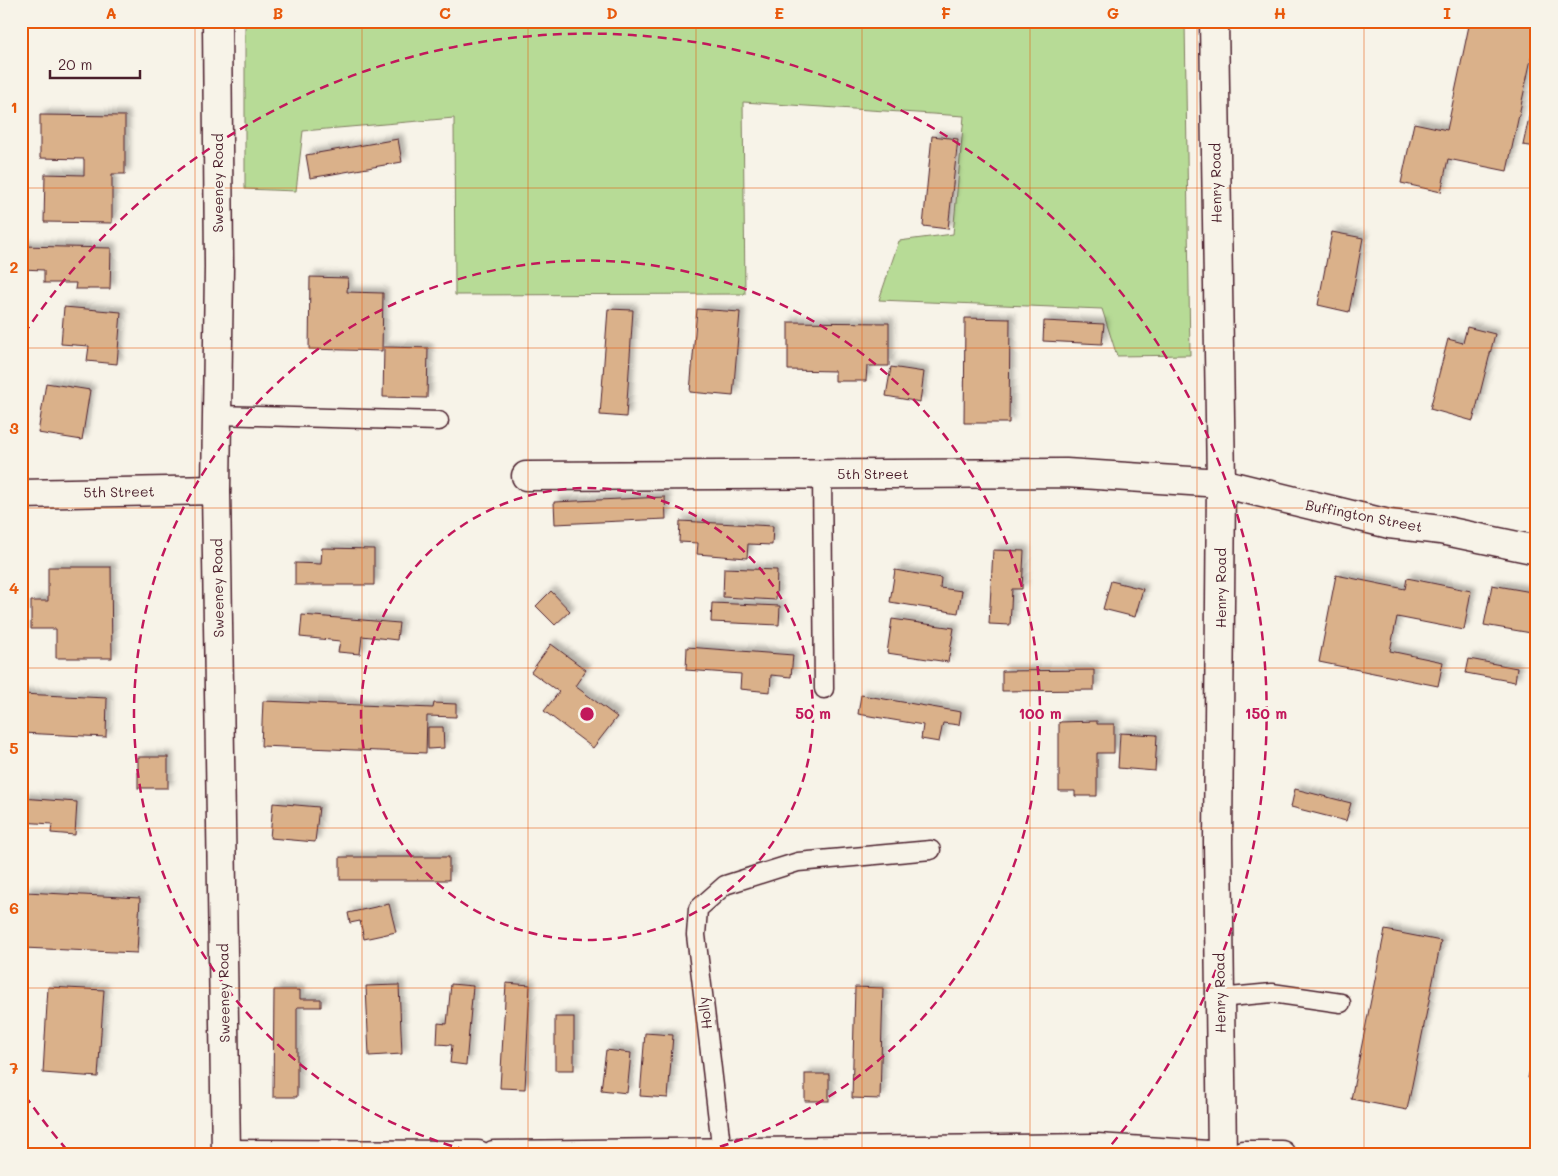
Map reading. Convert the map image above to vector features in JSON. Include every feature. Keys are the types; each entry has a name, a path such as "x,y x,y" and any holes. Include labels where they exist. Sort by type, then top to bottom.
{"street":[{"name":"Sweeney Road","path":"217,21 219,267 216,490 226,1154"},
{"name":"Henry Road","path":"1214,21 1221,483 1218,842 1222,1155"},
{"name":"5th Street","path":"526,476 1066,473 1221,483"},
{"name":"Buffington Street","path":"1221,483 1389,524 1441,530 1537,550"},
{"name":"5th Street","path":"21,494 216,490"},
{"path":"494,1155 1097,1148 1208,1155"},
{"path":"226,1154 478,1155"},
{"path":"1243,1155 1281,1155"}],"lane":[{"path":"217,415 439,421"},
{"path":"822,474 824,689"},
{"name":"Holly","path":"722,1152 696,935 698,909 725,885 798,862 931,850"},
{"path":"1220,998 1272,993 1341,1003"}],"green space":[{"path":"245,21 1185,21 1190,355 1117,356 1102,309 879,300 899,241 953,234 964,116 743,102 745,294 455,295 454,118 303,131 296,191 245,189"}],"building":[{"path":"1470,21 1537,21 1537,31 1507,171 1448,159 1441,192 1401,183 1414,123 1447,130"},
{"path":"1531,108 1537,110 1537,147 1523,145"},
{"path":"40,115 125,116 125,174 112,174 112,223 44,222 45,174 84,175 84,159 40,158"},
{"path":"932,136 958,139 948,229 923,226"},
{"path":"398,139 402,162 310,178 306,155"},
{"path":"1332,232 1363,238 1349,312 1318,305"},
{"path":"21,246 111,248 110,289 75,289 76,283 44,283 44,270 21,269"},
{"path":"310,277 348,278 347,292 383,293 382,351 309,349"},
{"path":"64,307 121,312 117,364 87,361 89,346 61,344"},
{"path":"608,309 633,310 626,417 600,415"},
{"path":"697,309 740,312 733,396 690,392"},
{"path":"965,318 1010,319 1009,423 964,423"},
{"path":"1044,321 1104,324 1102,344 1043,341"},
{"path":"788,322 889,323 889,366 867,366 866,381 835,381 835,371 788,370"},
{"path":"1467,327 1495,334 1473,421 1430,409 1448,339 1463,343"},
{"path":"384,347 428,348 427,398 383,397"},
{"path":"891,367 924,372 920,402 886,396"},
{"path":"46,383 90,390 82,440 38,433"},
{"path":"665,497 666,519 555,524 554,502"},
{"path":"680,521 773,526 772,545 748,544 747,558 697,554 698,543 679,542"},
{"path":"322,548 374,549 374,585 295,585 295,563 321,564"},
{"path":"993,550 1024,551 1022,589 1012,589 1010,625 989,624"},
{"path":"48,567 111,567 112,658 56,658 56,629 31,629 31,601 48,601"},
{"path":"724,568 777,570 776,600 723,597"},
{"path":"895,570 941,578 940,588 962,591 958,613 890,602"},
{"path":"1336,575 1405,589 1407,578 1471,591 1464,630 1397,617 1390,651 1443,662 1438,686 1319,662"},
{"path":"1111,581 1143,589 1135,617 1103,609"},
{"path":"1492,585 1537,593 1537,634 1484,625"},
{"path":"551,591 570,611 555,625 536,606"},
{"path":"712,603 780,606 779,625 711,622"},
{"path":"302,615 399,623 397,640 362,636 360,654 338,652 340,641 300,637"},
{"path":"892,619 954,628 948,662 887,653"},
{"path":"551,644 586,670 575,686 617,717 593,748 544,711 559,692 531,672"},
{"path":"687,647 793,655 791,677 771,675 770,692 740,689 741,674 686,670"},
{"path":"1469,659 1517,668 1515,682 1466,673"},
{"path":"1094,670 1094,690 1002,691 1002,671"},
{"path":"21,694 107,698 106,737 21,733"},
{"path":"861,695 961,712 959,725 943,723 939,742 921,739 923,725 858,714"},
{"path":"263,701 433,708 434,703 456,704 456,717 427,716 426,753 261,746"},
{"path":"1097,721 1097,724 1114,724 1114,753 1097,753 1097,796 1075,796 1075,791 1059,791 1059,722"},
{"path":"428,727 443,727 444,748 428,749"},
{"path":"1120,733 1157,735 1155,771 1118,768"},
{"path":"138,757 168,757 168,788 138,788"},
{"path":"1295,789 1351,803 1346,821 1291,807"},
{"path":"21,798 77,802 75,835 51,833 52,824 21,822"},
{"path":"273,803 319,807 315,842 270,838"},
{"path":"340,857 449,857 449,880 340,880"},
{"path":"26,892 140,898 137,953 23,948"},
{"path":"389,904 396,932 364,939 360,921 350,923 348,913"},
{"path":"1385,930 1441,941 1407,1110 1351,1099"},
{"path":"506,983 530,985 525,1089 500,1088"},
{"path":"451,984 473,986 466,1065 450,1063 452,1045 437,1044 438,1023 447,1024"},
{"path":"399,985 402,1054 369,1056 366,986"},
{"path":"48,987 104,990 98,1077 43,1073"},
{"path":"855,987 883,988 880,1099 852,1098"},
{"path":"274,990 300,990 300,999 321,999 321,1007 297,1007 297,1097 273,1097"},
{"path":"555,1017 574,1017 574,1070 555,1070"},
{"path":"645,1033 673,1035 668,1098 640,1096"},
{"path":"1537,1039 1537,1080 1528,1078"},
{"path":"606,1050 631,1053 627,1093 601,1090"},
{"path":"805,1074 829,1074 829,1101 805,1101"}]}
